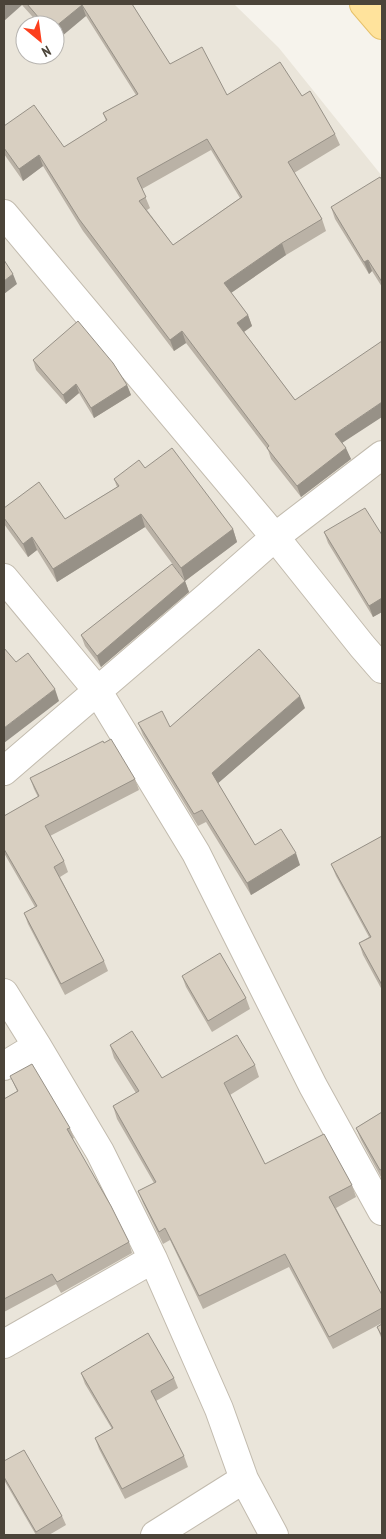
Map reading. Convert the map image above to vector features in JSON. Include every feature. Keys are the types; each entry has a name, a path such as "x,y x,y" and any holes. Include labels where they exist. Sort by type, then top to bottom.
{"main road":[{"path":"364,4 382,26"}],"street":[{"path":"4,214 275,536 382,669"},
{"path":"4,771 275,536 382,455"},
{"path":"4,578 97,690 196,853 313,1086 382,1211"},
{"path":"4,993 100,1152 153,1259 219,1409 244,1479 274,1535"},
{"path":"4,1066 37,1046"},
{"path":"4,1344 153,1259"},
{"path":"155,1535 244,1479"}],"shaded area":[{"path":"4,4 234,4 279,48 382,176 382,1535 4,1535"}],"building":[{"path":"27,4 132,4 170,64 202,47 227,95 280,62 302,96 310,91 335,134 288,162 322,219 282,243 224,283 248,315 237,323 295,400 382,341 382,402 335,434 346,448 297,486 182,331 170,340 79,219 39,155 19,169 4,148 4,126 34,105 64,147 107,120 103,113 138,94 82,5 65,19 65,15 36,15","holes":["207,139 242,197 173,245 139,201 146,197 137,178"]},
{"path":"380,177 382,180 382,282 368,260 364,262 331,207"},
{"path":"4,260 13,274 4,281"},
{"path":"78,321 113,363 127,385 91,408 76,384 63,395 33,360"},
{"path":"172,448 233,529 181,568 141,514 53,569 32,537 23,544 4,518 4,508 39,482 65,519 119,486 114,479 139,460 145,468"},
{"path":"365,508 382,535 382,598 369,606 324,532"},
{"path":"172,564 185,581 97,656 81,635"},
{"path":"4,648 16,662 28,653 55,689 4,728"},
{"path":"259,649 300,696 212,773 255,845 281,829 296,853 247,883 202,810 194,814 138,723 162,711 170,727"},
{"path":"111,739 135,779 45,826 64,861 54,867 104,961 61,984 24,913 37,906 4,849 4,816 39,796 30,778 103,741 104,743"},
{"path":"382,836 382,985 359,943 371,937 331,864"},
{"path":"220,953 246,998 208,1021 182,976"},
{"path":"132,1031 162,1078 237,1035 255,1065 224,1083 265,1164 324,1134 352,1185 329,1197 382,1295 382,1308 329,1337 285,1254 199,1296 165,1228 159,1232 138,1191 156,1182 113,1106 139,1091 110,1045"},
{"path":"32,1064 70,1128 67,1129 111,1206 129,1242 57,1282 52,1274 4,1299 4,1099 18,1091 10,1076"},
{"path":"382,1112 382,1169 380,1170 356,1128"},
{"path":"382,1324 382,1336 377,1327"},
{"path":"148,1333 174,1378 151,1391 184,1456 122,1489 95,1438 113,1428 81,1373"},
{"path":"24,1450 62,1516 36,1532 4,1477 4,1461"}]}
